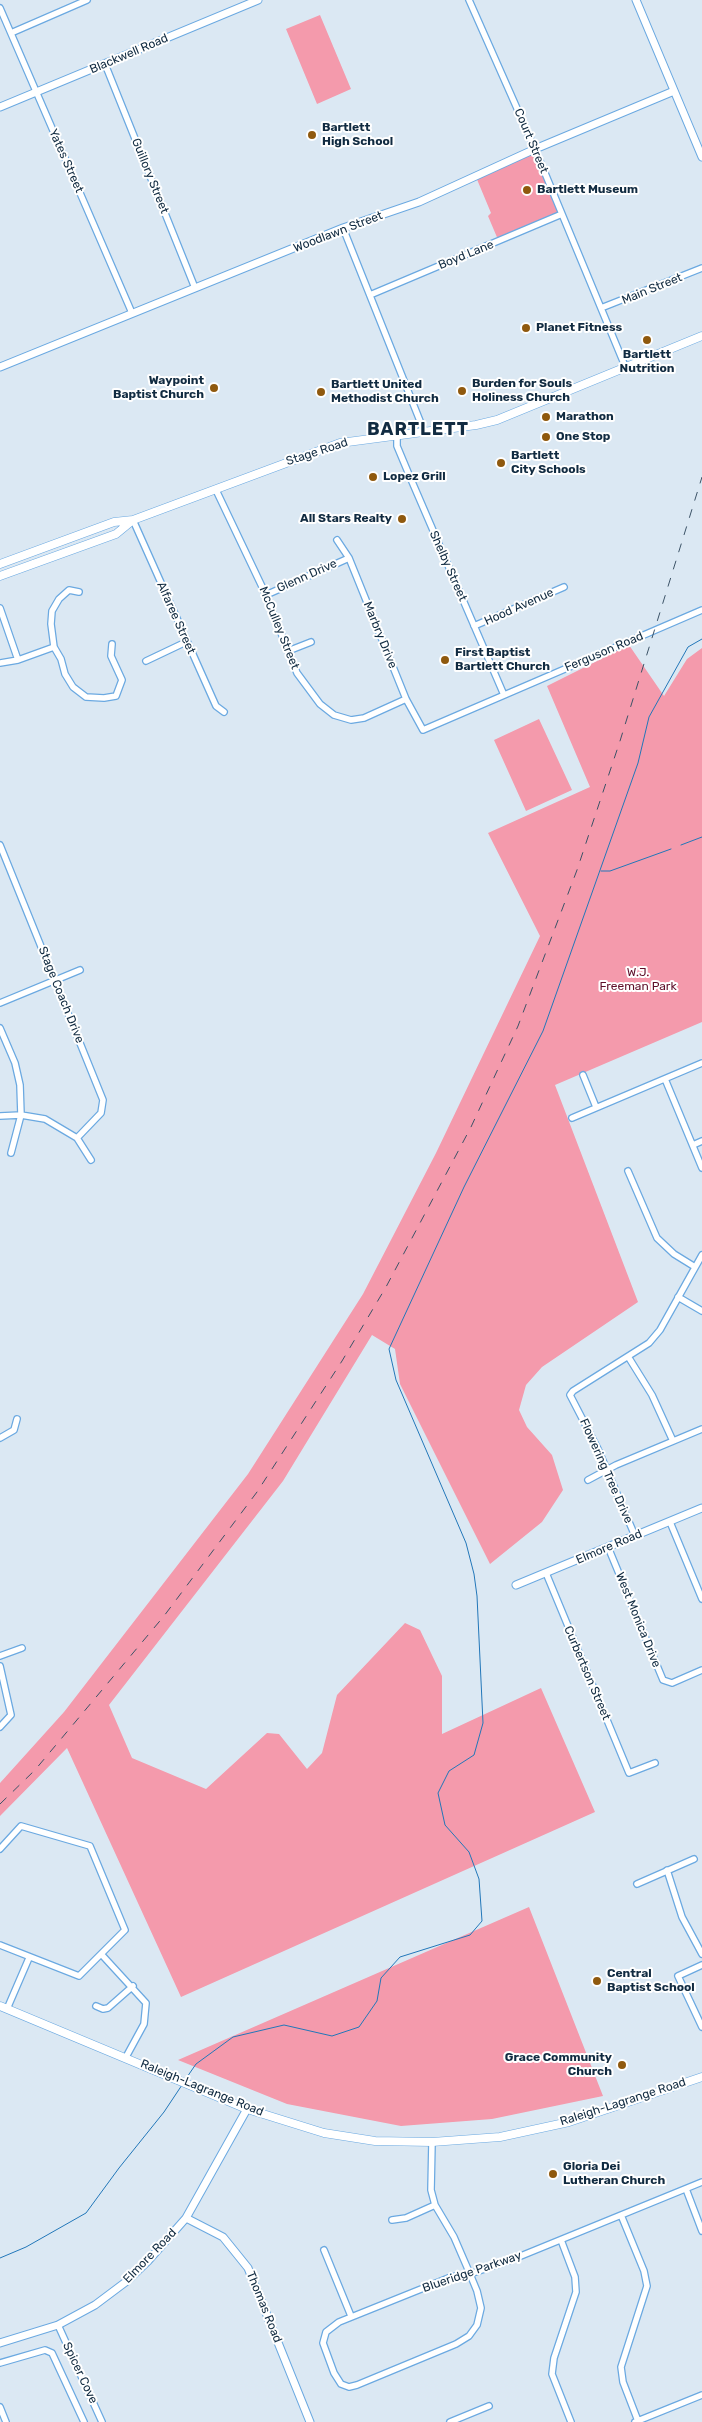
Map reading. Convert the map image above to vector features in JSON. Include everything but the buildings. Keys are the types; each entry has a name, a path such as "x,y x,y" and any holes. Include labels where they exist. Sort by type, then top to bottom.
{"main road":[{"name":"Stage Road","path":"0,564 114,522 133,520 340,443 476,426 497,420 702,336"},
{"name":"Stage Road","path":"0,576 116,534 133,520"},
{"name":"Raleigh-Lagrange Road","path":"4,2008 247,2109 324,2133 375,2141 432,2142 500,2137 569,2122 702,2077"}],"street":[{"path":"10,33 88,0"},
{"name":"Blackwell Road","path":"0,107 248,2 258,0"},
{"name":"Court Street","path":"469,0 535,149 625,366"},
{"path":"636,0 702,157"},
{"name":"Yates Street","path":"0,8 132,314"},
{"name":"Guillory Street","path":"105,64 195,288"},
{"name":"Woodlawn Street","path":"0,367 343,228 418,202 535,149 674,91"},
{"name":"Boyd Lane","path":"370,295 562,214"},
{"path":"343,228 424,432"},
{"name":"Main Street","path":"601,308 702,268"},
{"name":"Shelby Street","path":"397,436 397,446 504,695"},
{"name":"McCulley Street","path":"216,490 266,595 297,673 309,690 334,715 351,720 364,718 406,699"},
{"name":"Alfaree Street","path":"133,520 216,706 224,712"},
{"name":"Marbry Drive","path":"337,540 349,558 406,699 423,730"},
{"name":"Glenn Drive","path":"266,595 349,558"},
{"name":"Hood Avenue","path":"474,626 564,587"},
{"path":"79,592 68,590 59,599 52,611 54,647 61,660 64,674 73,687 86,697 104,698 116,696 122,680 111,656 112,644"},
{"path":"0,608 18,660"},
{"name":"Ferguson Road","path":"423,730 702,610"},
{"path":"146,661 186,642"},
{"path":"288,652 311,642"},
{"path":"0,663 18,660 54,647"},
{"name":"Stage Coach Drive","path":"0,845 103,1100 101,1113 77,1138"},
{"path":"0,1003 80,970"},
{"path":"0,1028 15,1063 20,1085 21,1115 11,1154"},
{"path":"572,1118 702,1064"},
{"path":"583,1075 596,1107"},
{"path":"665,1079 702,1168"},
{"path":"0,1116 21,1115 45,1119 77,1138 90,1160"},
{"path":"692,1145 702,1141"},
{"path":"628,1171 657,1238 674,1254 695,1267"},
{"name":"Flowering Tree Drive","path":"635,1536 594,1440 570,1395 573,1391 646,1346 656,1335 702,1255"},
{"path":"678,1298 702,1311"},
{"path":"629,1358 652,1395 673,1441"},
{"path":"0,1438 14,1430 17,1419"},
{"path":"588,1480 606,1470 702,1429"},
{"name":"Elmore Road","path":"516,1585 702,1508"},
{"path":"670,1522 702,1599"},
{"name":"West Monica Drive","path":"608,1547 663,1680 672,1683 702,1670"},
{"name":"Curbertson Street","path":"546,1573 629,1773 656,1763"},
{"path":"0,1656 22,1648"},
{"path":"0,1666 10,1715 0,1727"},
{"path":"0,1849 21,1826 90,1846 126,1930 79,1976 29,1958 0,1945"},
{"path":"636,1884 694,1859"},
{"path":"667,1870 682,1917 702,1954"},
{"path":"102,1955 146,2003 146,2010 137,2039 126,2058"},
{"path":"4,2008 29,1958"},
{"path":"702,1965 678,1976 702,2027"},
{"path":"96,2006 103,2009 108,2008 132,1986"},
{"name":"Elmore Road","path":"0,2343 58,2325 95,2305 127,2281 148,2261 186,2218 247,2109"},
{"path":"432,2142 430,2172 431,2190 435,2205 470,2274"},
{"name":"Blueridge Parkway","path":"470,2274 481,2308 477,2325 469,2336 456,2344 357,2385 349,2387 341,2384 324,2349 324,2338 331,2326 351,2316 451,2277 470,2274 560,2240 702,2182"},
{"path":"686,2189 702,2231"},
{"path":"392,2220 406,2218 435,2205"},
{"path":"621,2216 644,2271 647,2286 621,2367 623,2382 637,2421 702,2395"},
{"name":"Thomas Road","path":"186,2218 223,2237 248,2268 310,2422"},
{"path":"560,2240 576,2277 576,2292 554,2358 552,2374 571,2422"},
{"path":"324,2250 351,2316"},
{"name":"Spicer Cove","path":"58,2325 102,2422"},
{"path":"0,2363 45,2350 52,2353 84,2422"},
{"path":"450,2422 489,2406"},
{"path":"0,2408 6,2422"}],"green space":[{"path":"320,15 351,89 317,104 286,29"},
{"path":"535,149 562,214 499,242 488,216 491,213 476,177"},
{"name":"W.J. Freeman Park","path":"629,645 664,696 687,659 702,648 702,1022 555,1085 638,1302 542,1367 526,1385 519,1410 527,1427 552,1455 563,1490 542,1522 490,1564 400,1384 395,1349 372,1335 283,1481 109,1705 132,1758 206,1789 267,1733 279,1734 307,1769 322,1753 337,1695 405,1623 420,1630 442,1676 442,1734 541,1688 595,1812 181,1997 67,1748 0,1816 0,1783 64,1712 248,1474 363,1294 436,1153 540,936 488,833 590,787 547,686"},
{"path":"539,719 572,790 526,811 494,740"},
{"path":"529,1907 603,2096 492,2119 401,2126 287,2104 178,2060"}],"waterway":[{"path":"185,2080 196,2064 233,2037 284,2025 332,2036 359,2027 377,2001 381,1978 400,1957 470,1935 482,1921 479,1879 469,1852 445,1825 438,1793 449,1771 474,1755 483,1723 477,1596 474,1574 466,1543 396,1380 389,1349 464,1187 543,1031 638,763 649,717 688,647 702,639"},
{"path":"681,845 702,837"},
{"path":"601,871 610,871 671,849"},
{"path":"0,2258 26,2247 86,2213 164,2112 182,2085"}],"railway":[{"path":"0,1804 35,1770 164,1616 257,1492 342,1361 386,1287 471,1127 518,1026 577,870 620,741 702,477"}],"place":[{"name":"Bartlett High School","path":"312,135"},
{"name":"Bartlett Museum","path":"527,190"},
{"name":"Planet Fitness","path":"526,328"},
{"name":"Bartlett Nutrition","path":"647,340"},
{"name":"Waypoint Baptist Church","path":"214,388"},
{"name":"Burden for Souls Holiness Church","path":"462,391"},
{"name":"Bartlett United Methodist Church","path":"321,392"},
{"name":"Marathon","path":"546,417"},
{"name":"One Stop","path":"546,437"},
{"name":"Bartlett City Schools","path":"501,463"},
{"name":"Lopez Grill","path":"373,477"},
{"name":"All Stars Realty","path":"402,519"},
{"name":"First Baptist Bartlett Church","path":"445,660"},
{"name":"Central Baptist School","path":"597,1981"},
{"name":"Grace Community Church","path":"622,2065"},
{"name":"Gloria Dei Lutheran Church","path":"553,2174"}],"district":[{"name":"BARTLETT","path":"418,430"}]}
